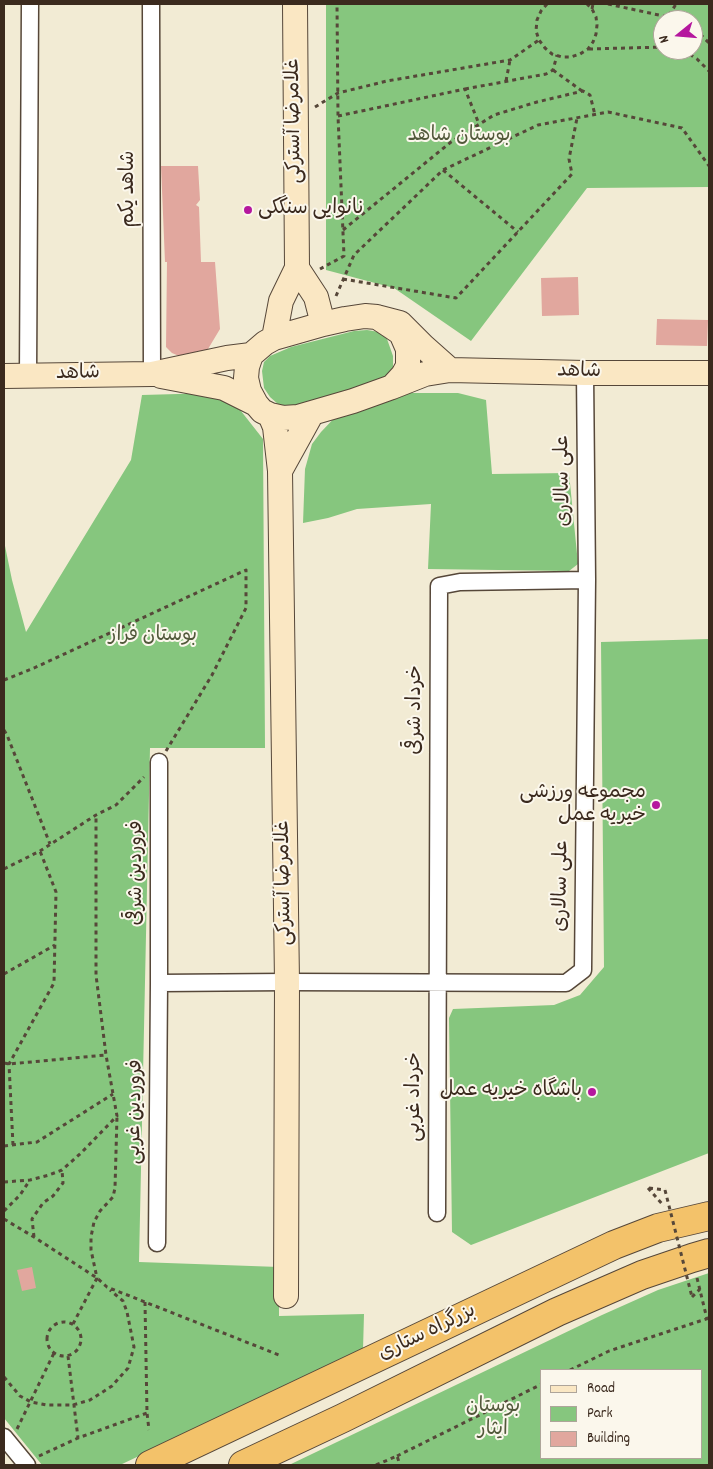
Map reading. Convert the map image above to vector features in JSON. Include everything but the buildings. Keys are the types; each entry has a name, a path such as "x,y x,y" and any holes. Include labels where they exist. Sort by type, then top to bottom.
{"highway":[{"name":"بزرگراه ستاری","path":"150,1465 614,1245 658,1228 709,1216"},
{"name":"بزرگراه ستاری","path":"243,1465 343,1418 557,1312 642,1275 709,1254"}],"street":[{"path":"28,376 30,4"},
{"name":"شاهد یکم","path":"151,4 152,374"},
{"name":"غلامرضا آسترکی","path":"295,4 300,272"},
{"path":"274,338 281,301 300,272 316,297 323,324"},
{"path":"252,355 265,343 274,338 323,324 358,317 377,317 400,323 422,346 450,370"},
{"path":"377,317 401,333 408,349 408,366 392,387"},
{"name":"شاهد","path":"4,376 152,374 227,358 252,355"},
{"name":"غلامرضا آسترکی","path":"252,355 247,367 246,378 249,391 275,427 280,471 287,982 286,1296"},
{"name":"شاهد","path":"152,374 224,388 263,410 283,418 312,413 352,401 425,374 450,370 709,374"},
{"name":"علی سالاری","path":"159,983 566,983 583,970 587,580 585,373"},
{"path":"280,471 312,413"},
{"name":"خرداد شرقی","path":"438,982 439,586 460,582 587,580"},
{"name":"فروردین شرقی","path":"159,762 159,983"},
{"name":"خرداد غربی","path":"437,1213 438,982"},
{"name":"فروردین غربی","path":"157,1242 159,983"},
{"path":"678,1222 709,1209"},
{"path":"10,1434 32,1462"}],"path":[{"path":"337,4 338,116 344,256"},
{"path":"547,4 537,20 536,30 539,40 545,48 557,55 571,57 588,49 596,34 596,17 592,9 586,4"},
{"path":"592,9 593,4"},
{"path":"608,4 653,14"},
{"path":"296,118 338,93 387,81 510,60 539,40"},
{"path":"588,49 653,47"},
{"path":"338,116 546,74 553,70 557,55"},
{"path":"506,81 510,60"},
{"path":"698,60 709,71"},
{"path":"553,70 590,95 596,114"},
{"path":"465,89 479,124"},
{"path":"343,230 451,142 494,115 583,91"},
{"path":"323,324 354,254 443,170 538,125 608,112 682,128 709,166"},
{"path":"344,279 456,298 572,174 569,159 577,118"},
{"path":"443,170 518,232"},
{"path":"300,272 354,254"},
{"path":"4,680 246,570 246,608 212,675 159,762 116,805 40,851 4,869"},
{"path":"4,730 50,844"},
{"path":"73,1324 97,1278 91,1250 94,1222 100,1211 113,1197 115,1188 117,1116 106,1055 96,975 96,816"},
{"path":"13,1145 9,1064 54,983 56,892 40,851"},
{"path":"4,974 56,944"},
{"path":"4,1063 106,1055"},
{"path":"4,1146 37,1142 113,1094"},
{"path":"4,1182 30,1180 62,1170 117,1116"},
{"path":"34,1237 32,1219 43,1202 52,1196 63,1183 62,1170"},
{"path":"4,1211 20,1196 30,1180"},
{"path":"572,1369 609,1351 708,1319 700,1289 692,1296 665,1190 648,1188"},
{"path":"4,1219 97,1278 123,1301 134,1347 128,1368 112,1386 90,1400 73,1405 47,1405 31,1402 20,1396 4,1377"},
{"path":"107,1287 279,1356"},
{"path":"145,1302 149,1430"},
{"path":"61,1322 73,1324 80,1332 80,1347 76,1352 68,1356 59,1356 54,1353 47,1342 49,1330 55,1324 61,1322"},
{"path":"10,1434 31,1402 54,1353"},
{"path":"68,1356 78,1438"},
{"path":"376,1465 540,1385"},
{"path":"32,1462 78,1438 147,1413"},
{"path":"396,1456 400,1465"}],"green space":[{"name":"بوستان شاهد","path":"326,4 709,4 709,187 587,188 471,341 394,288 326,270"},
{"path":"367,330 379,332 387,339 393,356 393,371 383,381 293,407 279,405 264,388 262,371 264,362 270,356 291,347 354,331"},
{"name":"بوستان فراز","path":"214,393 241,411 263,439 265,748 150,748 139,1262 279,1267 279,1316 364,1314 363,1350 120,1465 42,1465 4,1418 4,541 26,632 131,460 142,395"},
{"path":"399,393 458,393 486,400 492,474 569,473 578,564 569,571 428,569 431,504 357,509 303,523 305,469 312,444 342,410"},
{"name":"مجموعه ورزشی خیریه عمل","path":"709,639 709,1153 471,1245 452,1232 449,1018 453,1009 554,1005 580,995 604,967 601,642"},
{"name":"بوستان ایثار","path":"709,1273 709,1465 289,1465 658,1290"}],"place":[{"name":"نانوایی سنگکی","path":"248,210"},
{"name":"مجموعه ورزشی خیریه عمل","path":"656,805"},
{"name":"باشگاه خیریه عمل","path":"592,1092"}]}
